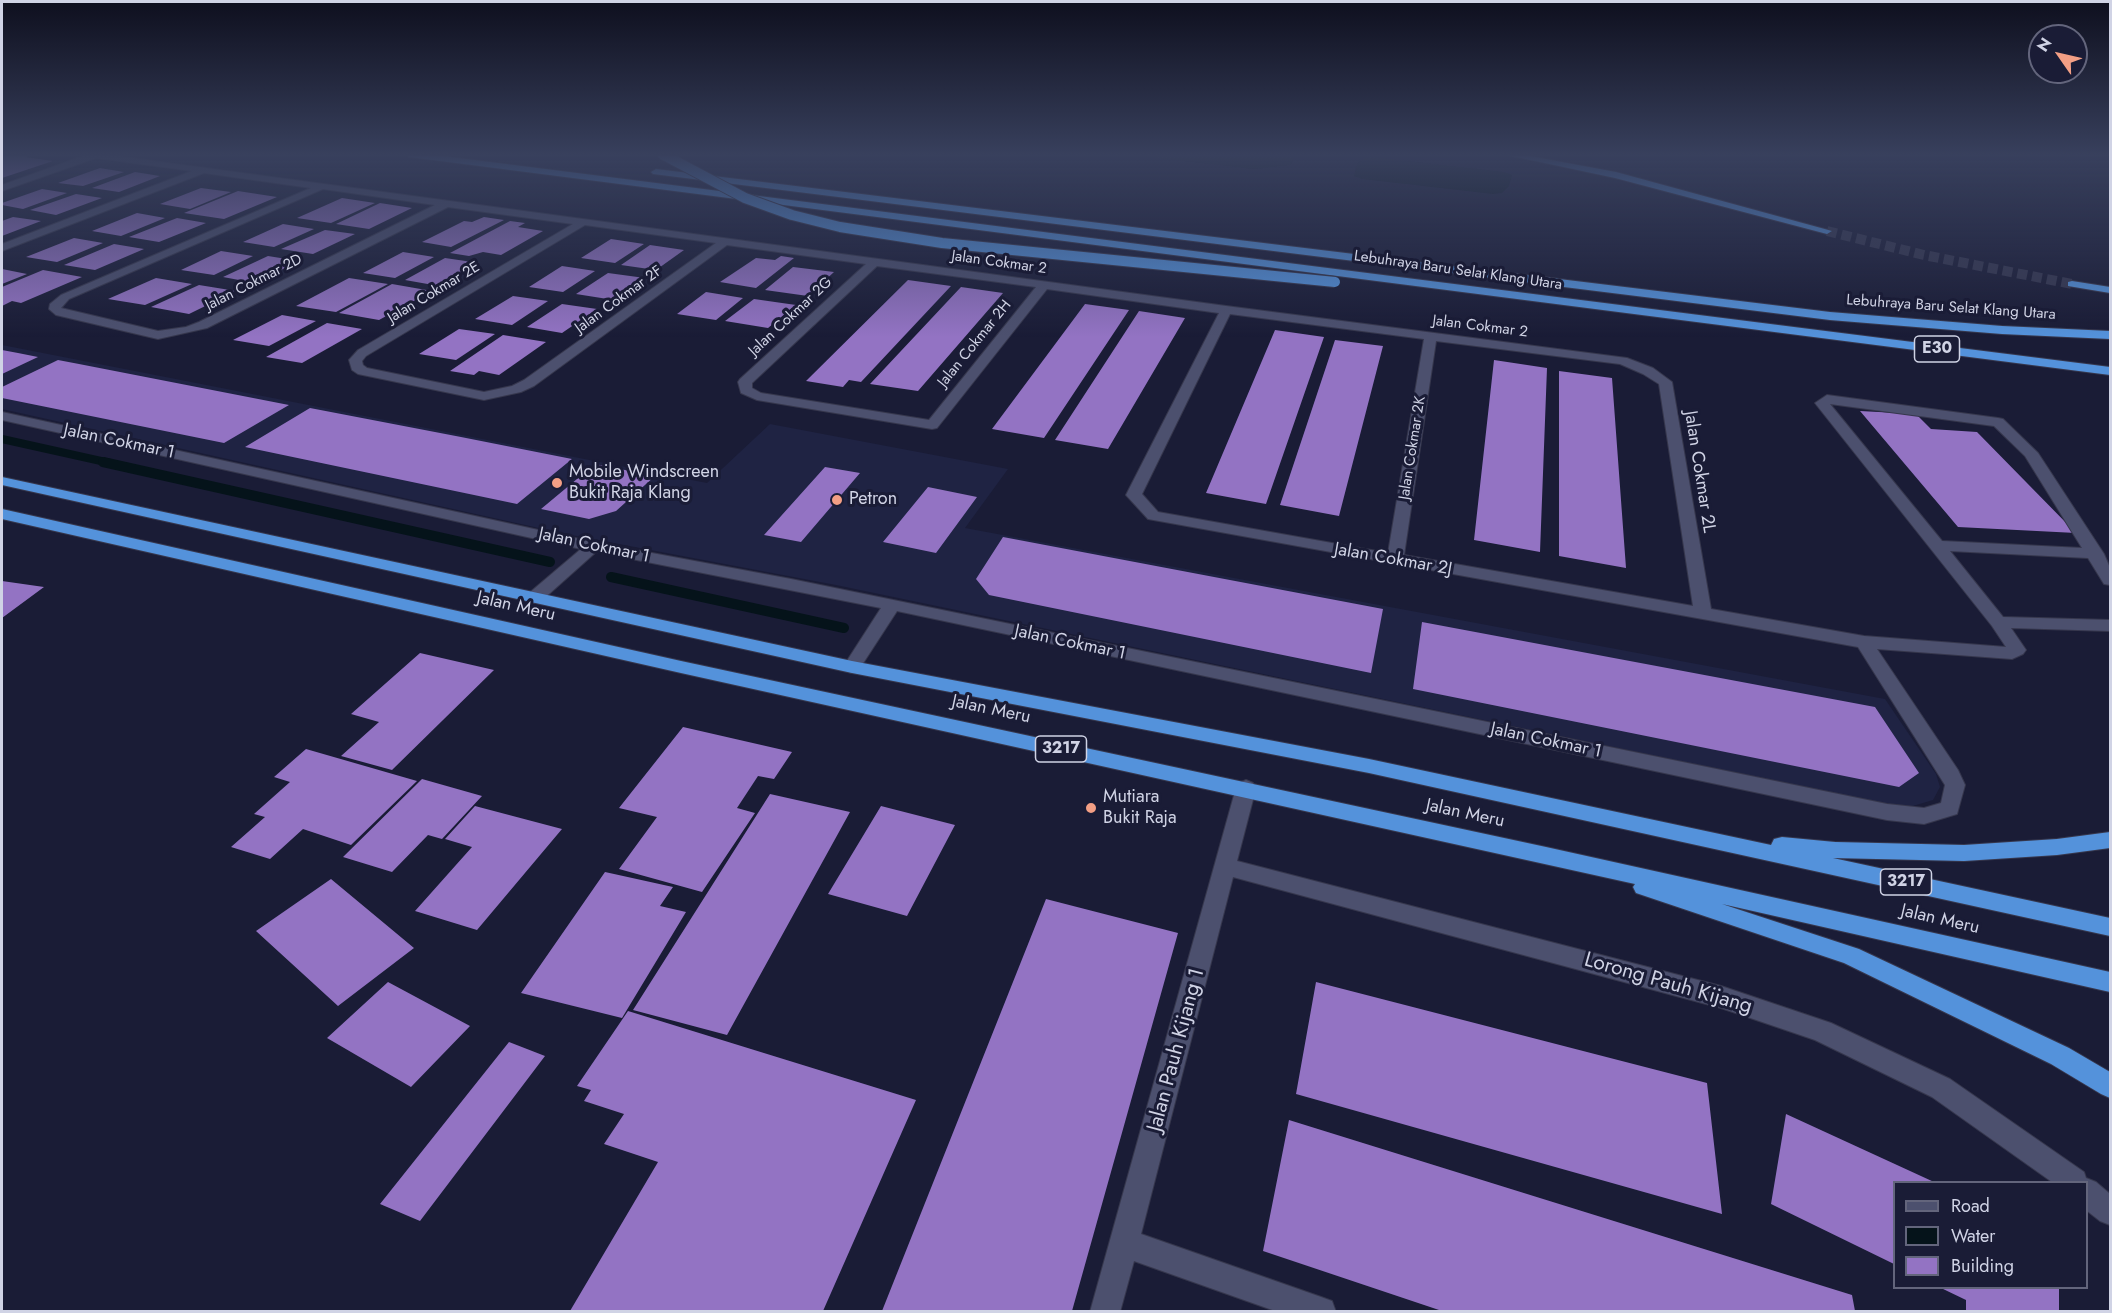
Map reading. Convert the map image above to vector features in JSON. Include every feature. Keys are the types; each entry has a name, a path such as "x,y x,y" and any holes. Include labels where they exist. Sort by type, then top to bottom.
{"highway":[{"path":"793,215 840,227 942,243 1335,282 1474,299 1527,298"},
{"name":"Lebuhraya Baru Selat Klang Utara","path":"895,215 2110,371"},
{"name":"Lebuhraya Baru Selat Klang Utara","path":"1006,215 1830,316 2002,330 2110,335"},
{"path":"1768,215 1827,231"},
{"path":"2072,284 2110,290"},
{"name":"Jalan Meru","path":"7,484 852,667 1369,766 2110,927"},
{"name":"Jalan Meru","path":"5,516 681,667 1246,788 2110,982"},
{"path":"1702,838 1836,850 1964,853 2057,847 2110,840"},
{"path":"1546,855 1851,956 2060,1056 2110,1086"}],"street":[{"path":"2,248 87,215"},
{"name":"Jalan Cokmar 2D","path":"254,215 65,297 56,304 55,309 158,335 188,330 203,325 422,215"},
{"name":"Jalan Cokmar 2","path":"535,215 1226,310 1623,361"},
{"name":"Jalan Cokmar 2E","path":"362,353 584,222"},
{"name":"Jalan Cokmar 2F","path":"362,353 355,360 357,367 363,371 484,396 516,389 726,241"},
{"name":"Jalan Cokmar 2G","path":"875,262 745,382 746,390 757,396 932,425"},
{"name":"Jalan Cokmar 2H","path":"932,425 1044,285"},
{"name":"Jalan Cokmar 2J","path":"1226,310 1134,495 1153,516 1864,642 2012,653 2017,650 1998,622"},
{"name":"Jalan Cokmar 2K","path":"1395,560 1431,336"},
{"name":"Jalan Cokmar 2L","path":"1623,361 1648,370 1665,382 1703,615"},
{"path":"2110,580 2096,554 2031,453 1998,422 1827,399 1822,403 1998,622 2110,626"},
{"name":"Jalan Cokmar 1","path":"2,416 593,547 892,605 1887,813 1924,816 1950,808 1955,785 1951,775 1864,642"},
{"path":"1937,546 2096,554"},
{"path":"534,598 593,547"},
{"path":"852,667 892,605"},
{"name":"Jalan Pauh Kijang 1","path":"1105,1311 1227,867 1246,788"},
{"name":"Lorong Pauh Kijang","path":"1227,867 1721,997 1822,1031 1941,1088 2073,1181"},
{"path":"2088,1194 2110,1211"},
{"path":"1125,1243 1321,1311"}],"shaded area":[{"path":"2,345 707,483 770,424 1008,469 965,528 1885,699 1936,774 1940,787 1933,800 1906,808 836,585 566,534 2,409"}],"building":[{"path":"131,215 165,218 121,236 92,231"},
{"path":"199,215 233,215 224,219"},
{"path":"303,215 348,215 331,223 297,218"},
{"path":"354,215 397,215 369,229 336,224"},
{"path":"13,217 41,221 2,236 2,221"},
{"path":"484,217 504,220 451,247 422,242 464,221 472,222"},
{"path":"177,218 206,223 159,242 129,237"},
{"path":"510,221 525,223 518,227 543,231 501,255 483,252 469,256 450,253"},
{"path":"283,224 314,229 274,247 243,242"},
{"path":"325,230 355,234 313,254 281,249"},
{"path":"74,238 103,243 57,262 26,257"},
{"path":"611,239 644,244 615,263 581,258"},
{"path":"114,244 144,249 95,270 64,265"},
{"path":"650,245 684,250 656,270 621,265"},
{"path":"221,251 253,256 214,275 181,270"},
{"path":"403,252 434,257 395,278 363,273"},
{"path":"268,256 299,261 255,283 223,277"},
{"path":"781,256 794,258 756,288 720,282 756,258 775,260"},
{"path":"445,258 479,263 439,286 405,280"},
{"path":"562,266 595,271 563,292 529,287"},
{"path":"793,267 834,272 808,296 765,290"},
{"path":"2,269 27,274 2,284"},
{"path":"43,270 82,277 21,303 12,301 2,306 2,287"},
{"path":"608,273 645,278 614,300 576,294"},
{"path":"156,278 192,284 145,305 108,299"},
{"path":"349,278 388,284 336,312 296,306"},
{"path":"908,280 951,286 861,382 849,380 843,387 806,381"},
{"path":"392,284 432,291 379,320 339,313"},
{"path":"199,285 236,291 189,314 151,307"},
{"path":"961,287 1003,293 918,391 870,384"},
{"path":"706,292 743,298 716,320 677,314"},
{"path":"513,296 548,301 512,325 475,319"},
{"path":"754,299 796,305 768,328 725,321"},
{"path":"562,304 597,309 562,333 527,327"},
{"path":"1085,304 1129,310 1044,438 992,429"},
{"path":"1139,311 1185,318 1108,449 1055,440"},
{"path":"282,315 316,321 269,346 233,340"},
{"path":"327,323 362,329 302,363 266,357"},
{"path":"459,329 495,334 456,360 419,354"},
{"path":"1275,330 1324,337 1266,504 1206,493"},
{"path":"503,335 546,342 499,375 479,371 474,375 450,371"},
{"path":"1335,340 1383,346 1339,516 1280,505"},
{"path":"2,350 18,353 38,357 2,374"},
{"path":"58,360 289,405 224,443 2,398 2,387"},
{"path":"1494,360 1547,368 1540,552 1474,540"},
{"path":"1559,371 1612,378 1626,568 1559,556"},
{"path":"310,408 572,459 517,504 245,447"},
{"path":"1860,411 1916,414 1931,429 1977,432 2076,533 1958,527"},
{"path":"595,464 655,476 616,511 589,519 541,509"},
{"path":"825,467 860,473 801,542 764,535"},
{"path":"928,487 977,497 936,553 883,542"},
{"path":"1003,537 1383,609 1371,673 989,595 976,579"},
{"path":"2,581 44,587 2,618"},
{"path":"1422,622 1875,707 1919,773 1899,787 1413,689"},
{"path":"420,653 494,670 392,770 341,756 379,722 351,714"},
{"path":"683,727 792,752 774,779 758,776 737,808 755,813 702,892 619,869 657,817 619,808"},
{"path":"306,749 417,781 351,845 303,829 270,859 231,847 265,817 254,814 290,782 274,777"},
{"path":"422,779 482,796 442,839 428,835 392,872 343,857"},
{"path":"770,794 850,812 727,1035 633,1010"},
{"path":"475,806 562,829 477,930 415,911 472,847 445,839"},
{"path":"881,806 955,825 907,916 828,894"},
{"path":"605,872 673,887 660,906 686,912 622,1018 521,993"},
{"path":"331,879 414,948 338,1006 256,931"},
{"path":"1046,899 1178,933 1072,1311 882,1311"},
{"path":"388,982 470,1026 411,1087 327,1038"},
{"path":"1316,982 1707,1083 1722,1214 1296,1094"},
{"path":"628,1011 916,1100 823,1311 570,1311 658,1162 604,1144 624,1114 584,1101 591,1090 577,1086"},
{"path":"509,1042 545,1056 420,1221 380,1204"},
{"path":"1786,1114 1932,1181 1893,1181 1893,1264 1771,1204"},
{"path":"1289,1120 1852,1295 1855,1311 1442,1311 1263,1251"},
{"path":"1943,1289 2059,1289 2059,1311 1966,1311 1966,1300"}],"waterway":[{"path":"2,439 110,463"},
{"path":"103,462 550,562"},
{"path":"611,577 844,628"}],"tunnel":[{"path":"1827,231 1924,255 2072,284"}],"place":[{"name":"Mobile Windscreen Bukit Raja Klang","path":"557,483"},
{"name":"Petron","path":"837,500"},
{"name":"Mutiara Bukit Raja","path":"1091,808"}]}
